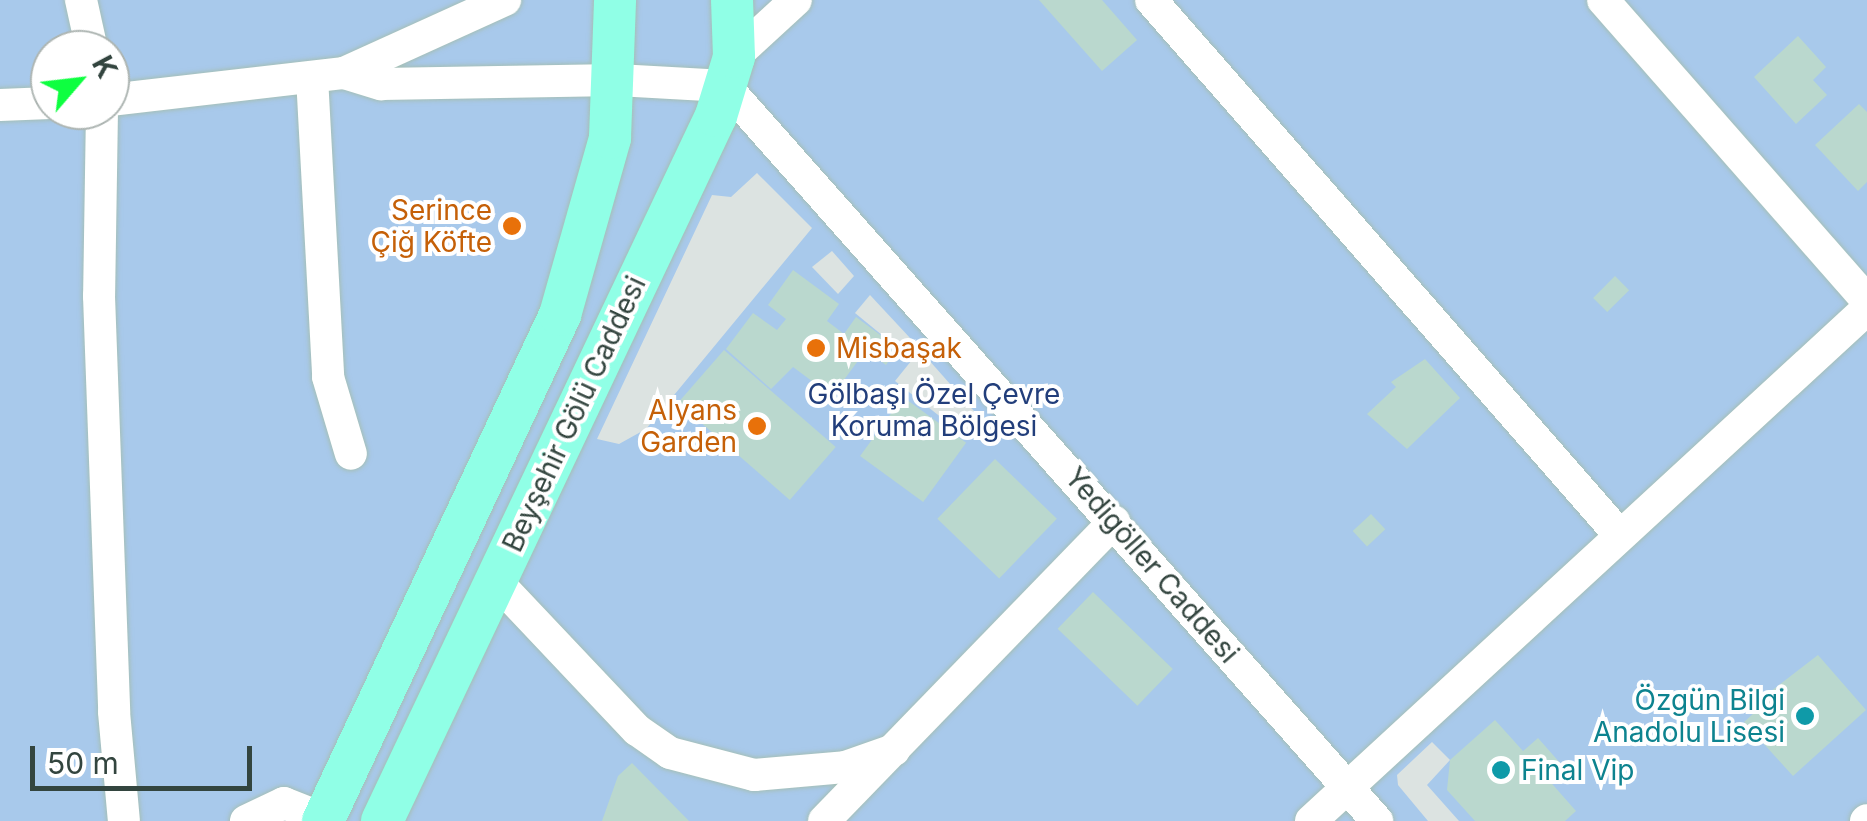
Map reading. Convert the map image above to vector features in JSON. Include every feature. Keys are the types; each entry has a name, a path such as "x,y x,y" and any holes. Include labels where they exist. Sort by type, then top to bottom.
{"main road":[{"path":"323,820 560,316 610,138 617,80 616,0"},
{"name":"Beyşehir Gölü Caddesi","path":"382,821 730,72 732,0"},
{"path":"352,760 400,782"}],"street":[{"path":"81,0 88,30"},
{"path":"328,75 505,0"},
{"path":"130,98 328,75 381,84 617,80 730,72 796,0"},
{"path":"1151,0 1618,532"},
{"path":"1602,0 1867,300"},
{"name":"Yedigöller Caddesi","path":"730,72 1114,522 1377,821"},
{"path":"328,75 328,378 351,454"},
{"path":"0,105 30,104"},
{"path":"102,130 99,296 114,712 124,821"},
{"path":"1311,821 1618,532 1867,309"},
{"path":"824,821 1114,522"},
{"path":"496,581 637,730 670,753 754,775 845,767 894,750"},
{"path":"246,821 284,803 323,820"}],"green space":[{"name":"Gölbaşı Özel Çevre Koruma Bölgesi","path":"0,0 1867,0 1867,821 0,821"}],"shaded area":[{"path":"757,173 812,228 646,429 619,444 597,439 712,195 731,197"},
{"path":"832,251 854,276 838,294 812,267"},
{"path":"870,295 911,339 899,349 855,313"},
{"path":"920,350 981,419 966,437 895,381"},
{"path":"1432,742 1450,760 1427,785 1459,821 1428,821 1398,785 1397,775"}],"building":[{"path":"1039,0 1102,0 1137,40 1102,71"},
{"path":"1798,36 1826,67 1813,80 1827,95 1796,124 1754,77"},
{"path":"1859,104 1867,112 1867,182 1858,191 1815,145"},
{"path":"793,270 839,304 827,321 844,334 856,317 898,348 886,365 866,350 832,396 793,367 771,389 726,349 753,313 777,330 786,319 768,305"},
{"path":"1615,276 1629,290 1607,312 1593,298"},
{"name":"Alyans Garden","path":"724,350 836,447 790,500 678,403"},
{"path":"1425,359 1460,398 1407,449 1367,414 1396,387 1391,382"},
{"path":"903,397 966,443 923,502 860,456"},
{"path":"995,459 1057,519 999,578 937,519"},
{"path":"1371,514 1385,529 1367,546 1353,531"},
{"path":"1093,592 1173,669 1137,706 1058,629"},
{"name":"Özgün Bilgi Anadolu Lisesi","path":"1818,655 1866,710 1793,776 1744,722 1767,701 1762,698"},
{"name":"Final Vip","path":"1495,720 1523,751 1538,738 1561,764 1546,777 1576,811 1565,821 1475,821 1447,790 1450,760"},
{"path":"632,763 689,821 602,821 618,776"}],"place":[{"name":"Serince Çiğ Köfte","path":"512,226"},
{"name":"Misbaşak","path":"816,348"},
{"name":"Alyans Garden","path":"757,426"},
{"name":"Özgün Bilgi Anadolu Lisesi","path":"1805,716"},
{"name":"Final Vip","path":"1501,770"}]}
